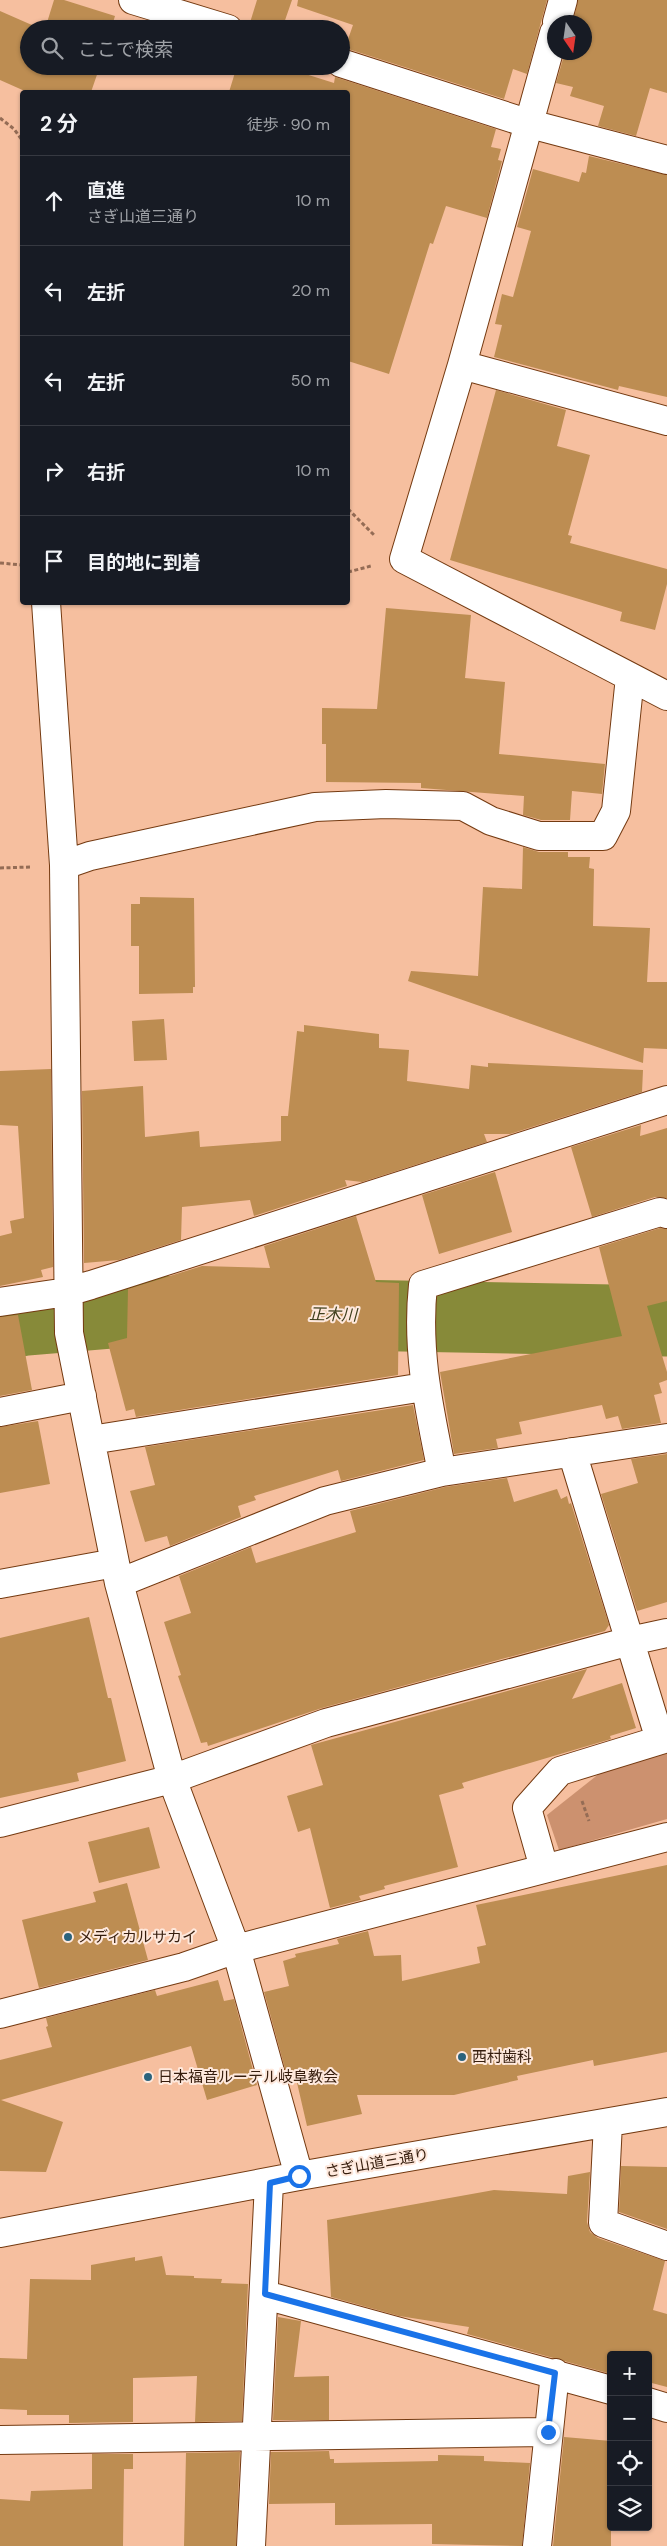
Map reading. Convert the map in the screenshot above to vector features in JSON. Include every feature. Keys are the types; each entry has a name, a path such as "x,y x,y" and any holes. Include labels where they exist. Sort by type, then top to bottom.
{"street":[{"path":"133,0 199,20"},
{"path":"559,15 563,0"},
{"path":"547,60 462,365 404,559 667,696"},
{"path":"350,66 530,124 667,160"},
{"path":"462,365 667,421"},
{"path":"46,605 64,865 69,1333 117,1573 172,1779 236,1949 299,2176"},
{"path":"64,865 90,856 315,807 386,804 463,806 491,821 540,836 603,836 616,811 630,677"},
{"path":"0,1302 68,1296 667,1100"},
{"path":"442,1472 424,1387 420,1334 424,1285 660,1212 667,1214"},
{"path":"91,1440 424,1387"},
{"path":"0,1412 82,1396"},
{"path":"0,1584 117,1573 325,1501 442,1472 667,1438"},
{"path":"544,1868 528,1808 560,1771 663,1739 630,1641 572,1452"},
{"path":"0,1823 172,1779 326,1723 630,1641 667,1633"},
{"path":"0,2014 184,1967 236,1949 667,1836"},
{"name":"さぎ山道三通り","path":"0,2233 299,2176 608,2124 667,2112"},
{"path":"608,2124 603,2222 667,2246"},
{"path":"251,2546 270,2183"},
{"path":"265,2294 607,2389"},
{"path":"537,2546 555,2373"},
{"path":"652,2403 667,2408"},
{"path":"0,2440 258,2438 548,2432"}],"path":[{"path":"0,118 14,129 20,137"},
{"path":"0,563 20,565"},
{"path":"581,1797 602,1854"}],"shaded area":[{"path":"667,1750 667,1819 559,1850 547,1815 600,1773"}],"building":[{"path":"54,0 64,0 115,16 114,20 48,20"},
{"path":"257,0 292,0 285,20 251,20"},
{"path":"298,0 547,0 527,74 513,69 504,99 350,50 350,34 353,25 350,24 350,20 338,20 297,6"},
{"path":"578,0 667,0 667,93 650,88 636,136 598,126 604,106 570,96 573,87 556,83 563,60 592,60 592,15 575,15"},
{"path":"0,11 20,20 20,75 97,75 92,90 22,90 0,80"},
{"path":"234,75 309,75 334,83 335,77 496,129 491,147 501,149 498,160 502,161 487,218 446,206 433,244 430,243 389,374 350,362 350,90 230,90"},
{"path":"589,156 667,175 667,397 619,386 618,390 494,357 502,325 495,324 502,294 513,297 531,231 517,227 533,169 579,182 582,172 586,173"},
{"path":"496,390 566,410 557,446 590,455 568,535 572,536 570,543 667,569 667,584 655,630 620,621 622,612 450,560"},
{"path":"386,608 471,615 465,678 505,682 499,754 605,764 602,794 572,791 570,820 541,820 523,815 524,796 421,788 421,783 326,782 326,744 322,744 322,708 377,709"},
{"path":"523,847 539,852 568,852 568,857 590,857 589,868 594,869 593,926 650,928 647,982 667,982 667,1049 644,1048 643,1063 408,981 411,971 478,976 483,887 522,889"},
{"path":"140,897 194,898 195,987 193,987 193,993 139,994 139,946 131,946 131,904 140,904"},
{"path":"164,1019 167,1060 134,1061 132,1021"},
{"path":"304,1025 379,1034 379,1048 409,1050 407,1081 469,1089 471,1065 488,1067 488,1063 643,1070 642,1092 510,1134 484,1134 487,1142 362,1182 345,1180 347,1186 254,1216 250,1200 182,1207 181,1240 119,1260 84,1263 82,1091 143,1086 145,1137 199,1131 200,1147 281,1141 281,1116 288,1116 297,1031 304,1032"},
{"path":"51,1069 53,1267 41,1270 43,1277 0,1286 0,1236 12,1233 10,1221 24,1218 18,1126 0,1125 0,1071"},
{"path":"641,1125 640,1136 667,1128 667,1198 655,1197 592,1217 571,1147"},
{"path":"495,1172 512,1232 439,1254 422,1195"},
{"path":"356,1216 376,1282 399,1283 398,1375 136,1417 134,1409 126,1411 108,1343 127,1338 128,1289 202,1266 270,1268 264,1246"},
{"path":"660,1228 667,1229 667,1301 647,1306 667,1372 667,1380 659,1383 662,1393 654,1395 661,1423 622,1429 618,1416 606,1419 602,1405 519,1422 522,1434 496,1439 498,1448 454,1454 440,1372 622,1336 599,1247"},
{"path":"18,1315 32,1390 0,1396 0,1317"},
{"path":"413,1405 424,1460 341,1481 338,1470 254,1496 256,1500 238,1506 241,1517 170,1546 167,1536 145,1542 130,1491 155,1485 145,1447"},
{"path":"38,1421 50,1484 0,1493 0,1427"},
{"path":"667,1454 667,1602 637,1611 601,1494 638,1483 631,1459"},
{"path":"507,1478 514,1502 557,1489 561,1499 567,1496 569,1504 571,1503 609,1625 605,1631 322,1708 208,1746 207,1742 201,1743 178,1676 181,1675 164,1622 191,1613 179,1576 251,1547 256,1563 356,1532 350,1511 445,1487"},
{"path":"89,1617 108,1698 111,1698 126,1761 77,1773 79,1781 0,1798 0,1638"},
{"path":"587,1669 572,1699 622,1683 636,1728 610,1736 611,1739 462,1783 464,1788 439,1795 458,1867 384,1886 385,1889 359,1896 361,1900 330,1908 310,1828 298,1832 287,1796 323,1785 311,1745"},
{"path":"149,1827 160,1868 99,1883 88,1842"},
{"path":"667,1865 667,2052 594,2066 593,2060 517,2076 518,2080 454,2095 357,2095 362,2114 307,2126 295,2074 287,2076 264,1992 289,1986 283,1961 296,1957 295,1954 339,1944 337,1939 368,1931 374,1956 401,1955 402,1981 480,1963 477,1947 486,1945 476,1905"},
{"path":"127,1883 148,1960 39,1988 22,1920 96,1902 93,1892"},
{"path":"218,1980 224,2001 234,1999 257,2085 207,2100 191,2046 1,2100 63,2122 46,2172 0,2171 0,2060 52,2047 46,2027 48,2026 46,2018 155,1990 157,1996"},
{"path":"621,2166 667,2167 667,2229 619,2212"},
{"path":"590,2172 587,2222 590,2232 598,2238 665,2261 653,2310 667,2314 667,2387 652,2383 652,2351 607,2351 607,2373 467,2334 469,2327 399,2316 331,2297 327,2220 494,2190 567,2194 568,2176"},
{"path":"162,2256 166,2275 222,2279 221,2283 248,2284 242,2421 195,2422 197,2376 133,2378 133,2422 69,2423 69,2415 27,2415 27,2410 0,2409 0,2358 27,2359 30,2279 91,2280 91,2265 135,2257 135,2261"},
{"path":"278,2317 301,2321 294,2377 329,2376 329,2420 273,2420"},
{"path":"564,2437 607,2441 607,2531 611,2531 611,2546 553,2546"},
{"path":"329,2451 330,2459 334,2459 334,2463 438,2461 438,2455 484,2456 484,2461 530,2463 522,2546 432,2544 432,2524 335,2525 335,2503 269,2504 271,2452"},
{"path":"240,2452 236,2546 184,2546 186,2453"},
{"path":"92,2454 133,2454 133,2469 124,2469 123,2546 0,2546 0,2499 30,2501 31,2491 92,2489"}],"waterway":[{"name":"正木川","path":"0,1325 26,1320 134,1311 667,1321"}],"place":[{"name":"メディカルサカイ","path":"68,1937"},
{"name":"西村歯科","path":"462,2057"},
{"name":"日本福音ルーテル岐阜教会","path":"148,2077"}],"route":[{"path":"299,2176 270,2183 265,2294 555,2373 548,2432"}]}
